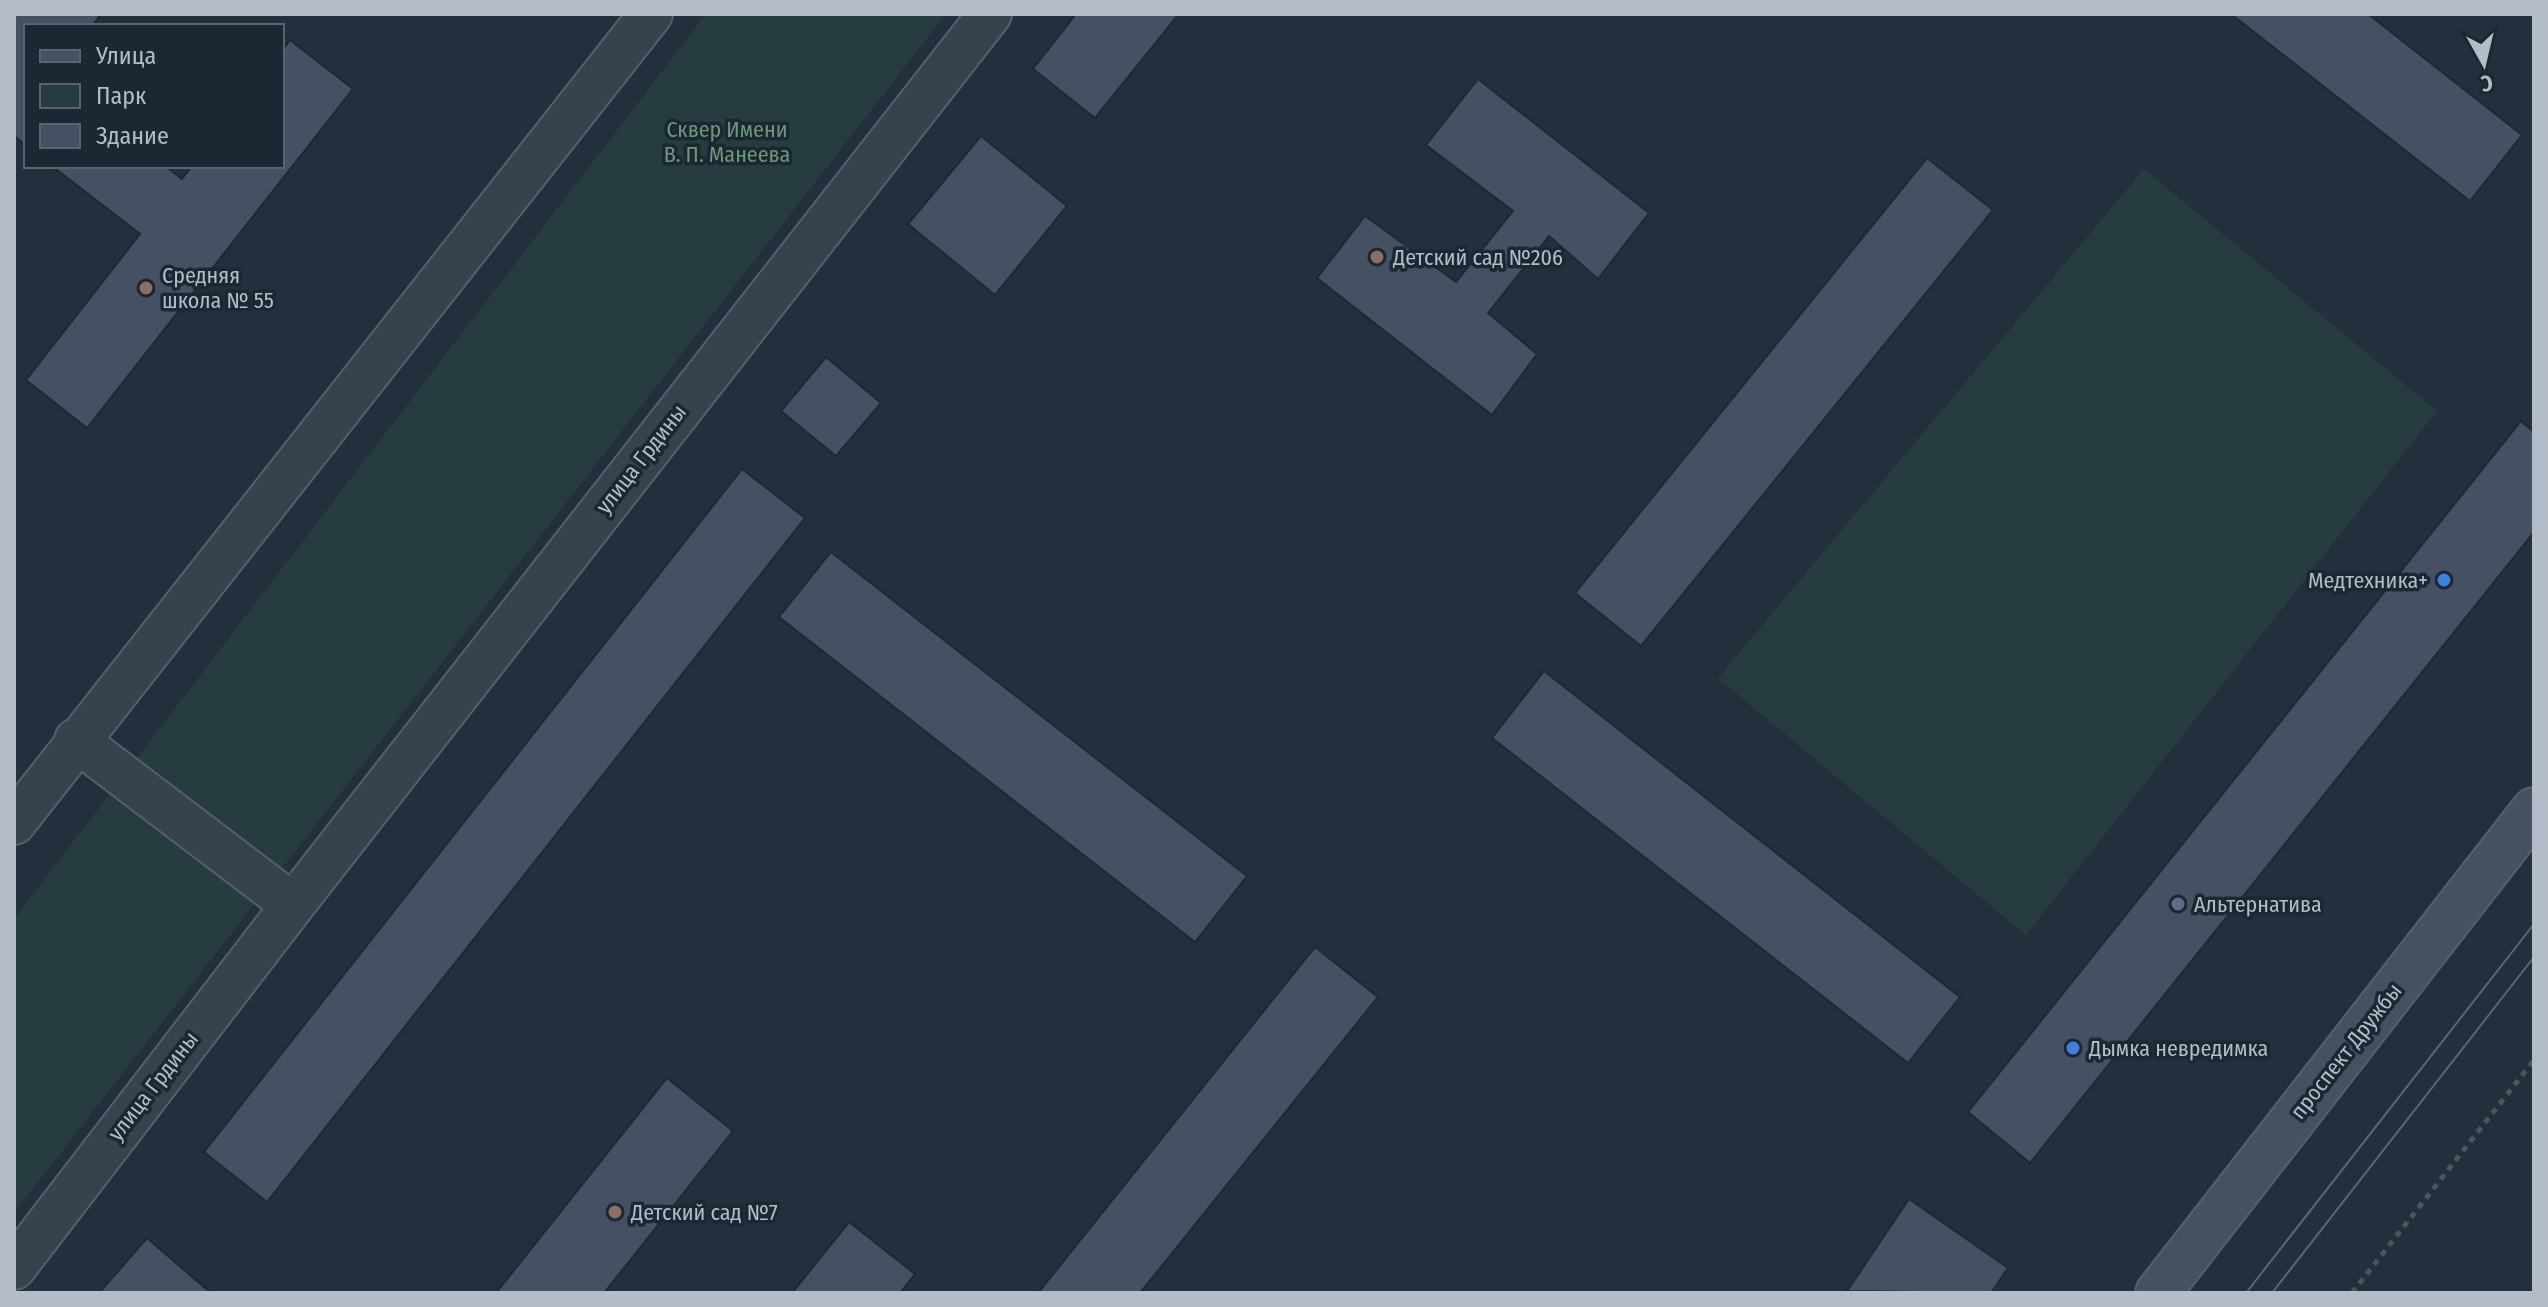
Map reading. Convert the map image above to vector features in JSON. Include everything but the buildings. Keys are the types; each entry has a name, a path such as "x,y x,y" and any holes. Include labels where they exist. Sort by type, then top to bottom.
{"main road":[{"name":"проспект Дружбы","path":"2158,1293 2534,810"}],"street":[{"path":"14,823 76,740 651,14"},
{"name":"улица Грдины","path":"14,1268 293,905 990,14"},
{"path":"76,740 293,905"}],"path":[{"path":"2352,1293 2534,1060"}],"green space":[{"name":"Сквер Имени В. П. Манеева","path":"706,14 946,14 14,1213 14,919"},
{"path":"2144,169 2437,411 2026,935 1718,678"}],"tram line":[{"path":"2246,1293 2534,924"},
{"path":"2272,1293 2534,957"}],"place":[{"name":"Детский сад №206","path":"1377,257"},
{"name":"Средняя школа № 55","path":"146,288"},
{"name":"Медтехника+","path":"2444,580"},
{"name":"Альтернатива","path":"2178,904"},
{"name":"Дымка невредимка","path":"2073,1048"},
{"name":"Детский сад №7","path":"615,1212"}]}
